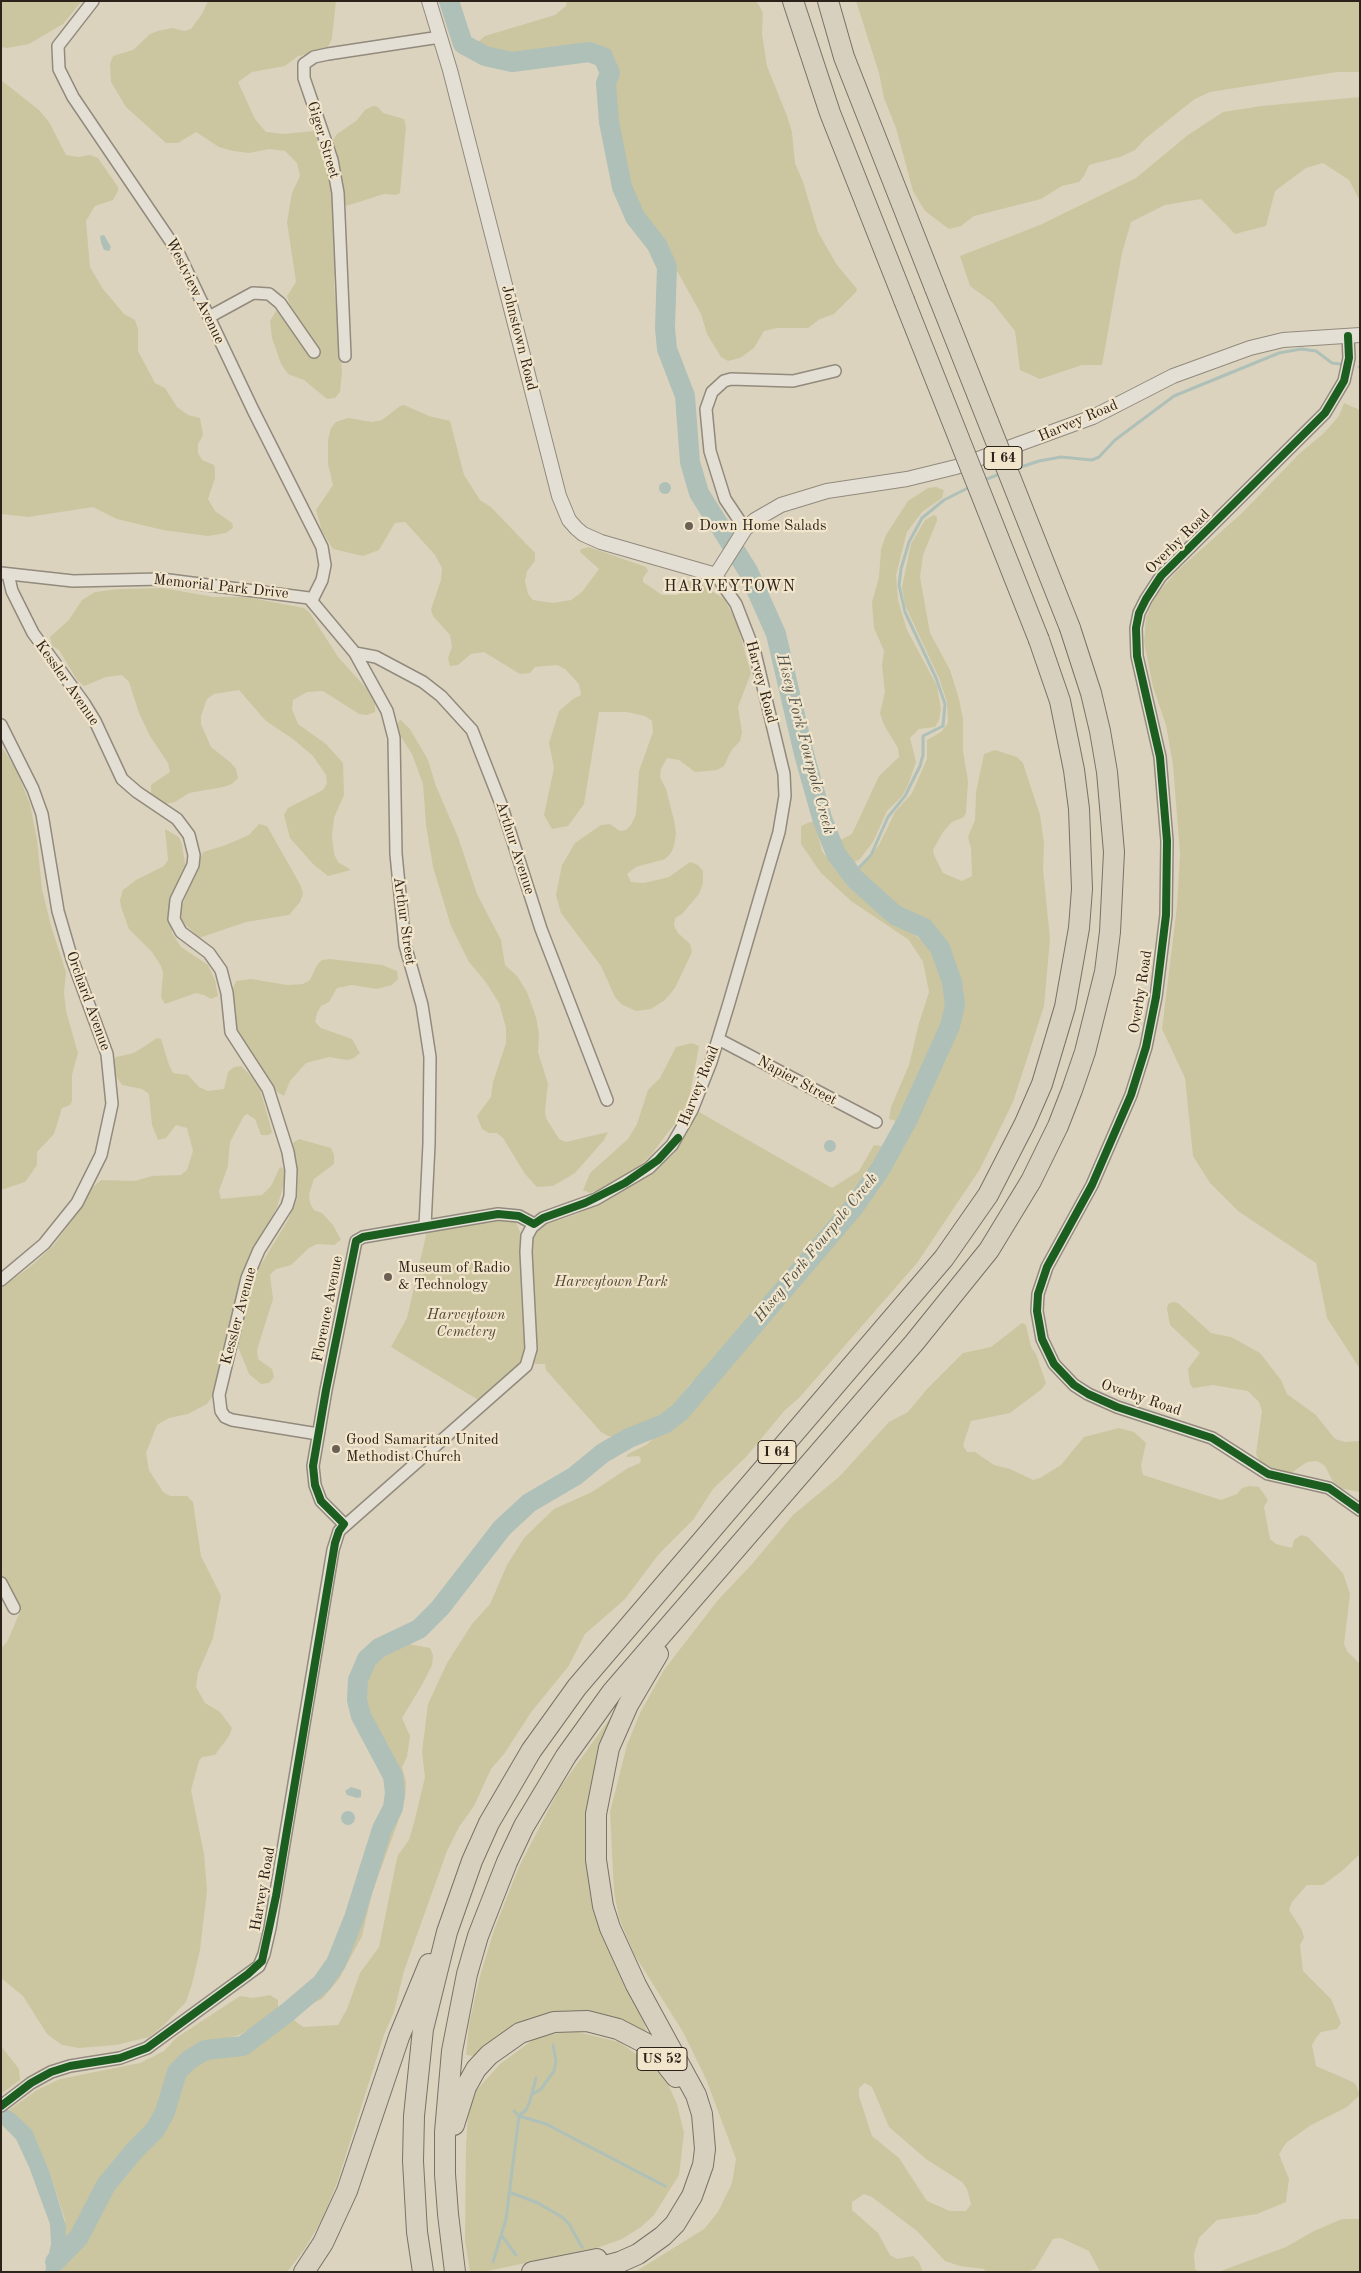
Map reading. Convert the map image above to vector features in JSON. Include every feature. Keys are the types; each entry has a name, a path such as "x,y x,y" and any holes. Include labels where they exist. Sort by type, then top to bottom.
{"highway":[{"name":"I 64","path":"423,2272 413,2161 417,2078 423,2030 447,1932 465,1879 489,1823 514,1779 553,1719 639,1612 938,1265 988,1195 1026,1123 1054,1047 1065,1007 1079,928 1082,888 1079,809 1074,770 1060,701 1039,640 830,113 793,1"},
{"name":"I 64","path":"456,2272 451,2243 445,2174 447,2091 458,2014 478,1936 507,1862 544,1790 571,1748 612,1692 920,1336 989,1250 1030,1181 1058,1126 1086,1052 1105,972 1113,893 1114,852 1107,772 1091,693 1070,628 844,57 828,1"},
{"path":"582,2272 620,2262 638,2254 663,2236 685,2210 703,2165 704,2132 696,2096 636,1985 610,1928 599,1884 595,1838 596,1814 603,1770 618,1725 639,1684 688,1602"},
{"path":"304,2272 323,2243 340,2208 398,2037 427,1968 447,1932"},
{"name":"US 52","path":"445,2174 458,2109 466,2086 476,2069 489,2055 520,2033 554,2022 571,2020 603,2024 618,2028 646,2043 668,2066 677,2079 690,2109 695,2143 690,2177 675,2208 655,2230 628,2248 596,2259 532,2272"}],"street":[{"name":"Westview Avenue","path":"94,1 58,46 60,69 73,97 172,241 322,547 324,573 312,600"},
{"name":"Johnstown Road","path":"429,1 440,37 552,472 569,520 583,534 601,542 716,575"},
{"name":"Giger Street","path":"345,356 338,194 332,160 304,78 304,64 314,57 328,54 440,37"},
{"path":"209,317 253,293 269,294 280,303 314,352"},
{"name":"Harvey Road","path":"4,2104 37,2078 51,2072 70,2066 120,2058 147,2048 248,1974 262,1960 276,1896 335,1543 339,1531 344,1524 526,1366 531,1349 526,1242 534,1224 543,1218 596,1198 639,1174 658,1160 678,1138 692,1110 718,1039 779,832 785,796 780,757 755,653 736,604 716,575 743,533 767,511 803,497 935,474 1020,445 1093,417 1173,376 1218,359 1283,340 1354,335"},
{"name":"Overby Road","path":"1354,335 1344,381 1325,413 1162,576 1139,613 1136,628 1137,656 1160,758 1167,841 1166,915 1156,997 1146,1048 1127,1104 1092,1185 1047,1267 1038,1294 1037,1311 1042,1339 1054,1364 1074,1385 1088,1394 1117,1407 1212,1438 1268,1474 1329,1488 1360,1510"},
{"path":"743,533 725,498 710,451 706,409 712,392 724,381 731,379 793,380 835,371"},
{"name":"Memorial Park Drive","path":"5,574 90,582 162,579 305,597 312,600"},
{"name":"Kessler Avenue","path":"5,574 33,633 95,721 122,780 177,819 189,835 194,850 193,865 176,900 174,919 181,932 209,954 221,970 227,993 231,1032 268,1089 288,1152 291,1170 290,1196 282,1215 260,1250 247,1278 219,1395 221,1411 225,1417 232,1420 318,1434"},
{"path":"312,600 355,652"},
{"name":"Arthur Avenue","path":"355,652 376,657 424,682 441,696 472,730 501,804 541,929 607,1100"},
{"name":"Arthur Street","path":"355,652 387,711 394,738 396,854 405,945 426,1023 430,1066 425,1226"},
{"name":"Orchard Avenue","path":"1,725 42,814 58,911 72,959 107,1054 112,1104 101,1155 77,1203 44,1244 1,1280"},
{"name":"Napier Street","path":"718,1039 876,1122"},
{"name":"Florence Avenue","path":"344,1524 321,1501 313,1466 356,1241 363,1237 498,1214 519,1216 534,1224"},
{"path":"1,1583 14,1608"}],"green space":[{"path":"1,1 82,1 63,24 29,44 7,48 1,47"},
{"path":"208,1 336,1 332,38 329,45 323,51 298,56 285,66 252,72 238,82 255,119 266,132 283,134 314,131 317,133 327,157 334,204 336,258 334,284 342,372 340,392 335,398 327,399 304,380 288,374 281,364 272,338 270,321 276,311 291,309 287,296 296,282 287,222 292,193 300,176 297,163 285,151 269,149 249,153 233,151 219,147 196,132 178,143 166,143 126,107 111,82 110,64 113,56 133,50 150,34 158,31 172,28 184,31 191,29 202,14"},
{"path":"567,1 755,1 759,5 763,13 762,34 767,66 792,132 795,163 803,182 818,232 837,265 857,289 834,314 820,319 808,328 777,328 764,331 754,348 740,358 728,361 721,357 707,334 701,314 676,269 670,252 648,225 627,188 610,90 615,73 614,61 610,54 596,45 587,43 506,58 482,49 479,45 479,41 485,36 555,15 566,6"},
{"path":"856,1 1360,1 1360,72 1337,72 1210,92 1195,99 1182,109 1145,139 1135,150 1120,157 1089,165 1079,182 1062,186 1041,199 974,216 961,226 949,229 925,211 913,191 896,128 884,98 879,73"},
{"path":"1,80 39,110 49,122 66,155 78,157 90,155 98,158 118,187 113,200 95,206 86,221 90,267 103,289 124,314 135,320 138,329 138,351 155,383 165,388 177,407 188,415 200,418 203,435 198,444 198,453 202,460 214,465 215,469 215,478 208,499 215,511 232,523 233,528 226,533 208,536 163,530 117,519 93,507 28,517 1,514"},
{"path":"1360,97 1360,201 1349,180 1323,163 1306,168 1275,191 1266,226 1235,234 1201,199 1165,205 1131,222 1122,253 1102,365 1082,365 1040,379 1020,370 1015,331 992,302 970,286 960,256 1040,225 1136,178 1188,135 1223,112 1261,106"},
{"path":"373,106 378,107 383,113 404,119 406,127 400,193 396,195 384,194 346,206 333,140 337,134 356,121 365,110"},
{"path":"1344,403 1360,410 1360,1369 1327,1318 1316,1263 1238,1211 1210,1183 1193,1156 1185,1078 1162,1029 1177,906 1180,854 1173,765 1166,725 1153,687 1144,642 1146,618 1155,596 1177,571 1242,513 1299,454 1324,433 1339,416"},
{"path":"404,405 429,416 450,421 464,475 480,500 491,507 535,553 535,561 527,571 525,581 528,594 533,600 553,603 571,600 582,592 599,569 580,552 581,549 589,547 646,567 648,571 643,578 643,582 662,595 678,595 687,581 695,580 724,599 736,621 751,673 738,707 742,732 740,741 731,751 724,766 717,770 695,772 679,760 667,758 661,769 660,777 666,789 674,820 676,833 674,846 671,853 665,859 636,867 627,874 631,882 644,883 669,877 690,862 698,865 703,871 703,883 699,894 682,914 675,918 674,926 678,933 690,944 692,952 675,988 665,1000 651,1009 636,1011 621,1004 615,997 601,966 561,913 556,895 562,865 575,843 601,825 610,824 620,831 626,830 631,825 636,814 639,771 653,732 652,721 645,716 627,712 599,712 584,804 568,826 552,829 544,815 554,768 549,743 559,711 581,695 579,684 565,669 557,665 535,667 530,673 520,674 484,652 471,654 458,665 450,666 448,658 452,647 450,635 433,616 431,609 441,580 442,568 435,555 405,522 395,523 379,550 363,556 333,549 322,531 316,510 333,485 328,464 328,440 331,428 336,422 348,418 372,422 382,420"},
{"path":"936,487 944,490 942,498 922,512 907,532 896,575 898,600 907,630 937,686 941,709 939,720 935,727 919,729 910,738 916,762 908,785 902,796 887,811 873,842 860,859 850,865 839,853 839,841 852,834 879,776 899,757 898,748 884,725 880,713 885,692 882,666 884,651 874,628 872,602 879,577 881,549 886,535 908,501 928,488"},
{"path":"934,515 937,517 937,521 923,555 920,577 930,633 950,670 959,699 963,719 963,751 968,781 966,813 964,817 952,822 943,832 933,850 934,855 943,873 962,881 972,876 971,848 968,837 975,820 976,792 984,754 995,750 1017,757 1023,763 1040,815 1044,843 1043,869 1050,939 1044,1006 1013,1102 980,1169 917,1263 799,1398 785,1410 746,1457 713,1489 693,1520 658,1555 625,1599 585,1634 568,1667 532,1711 504,1754 491,1769 474,1806 459,1827 447,1851 404,1971 394,2012 384,2035 337,2183 323,2218 304,2250 287,2272 60,2272 86,2234 106,2191 142,2147 157,2134 167,2117 172,2091 192,2061 206,2055 218,2055 253,2046 267,2034 282,2027 290,2017 303,2027 338,2025 347,2009 360,1973 379,1947 398,1855 409,1840 414,1823 425,1777 422,1752 428,1704 447,1663 472,1624 490,1604 507,1565 524,1538 554,1509 592,1492 628,1468 640,1463 641,1459 639,1456 626,1457 628,1454 646,1445 670,1424 677,1421 716,1381 751,1334 863,1201 880,1178 904,1136 929,1076 954,1029 959,1001 957,980 937,936 912,916 874,897 862,881 858,870 879,845 895,812 912,793 927,759 927,740 941,732 948,723 947,702 939,678 905,605 902,587 911,544 925,520"},
{"path":"162,588 214,597 246,597 304,608 310,613 338,657 367,689 375,704 375,712 367,715 359,714 323,691 307,692 293,700 292,709 298,724 326,744 343,763 344,795 334,818 332,836 334,854 338,862 351,870 328,876 313,864 290,838 284,815 288,808 323,790 327,783 326,775 313,756 293,739 266,721 239,690 214,694 207,699 201,716 201,724 211,747 231,763 236,769 238,778 232,784 189,793 175,802 166,804 151,793 151,785 170,772 168,763 150,736 139,713 129,682 122,675 106,677 84,686 77,680 59,650 52,646 50,637 69,620 82,600 95,592 119,589"},
{"path":"400,719 410,729 428,760 436,786 458,837 477,894 501,940 505,965 517,976 527,992 536,1017 539,1034 538,1052 548,1084 546,1118 559,1139 566,1142 608,1132 604,1140 575,1173 553,1186 537,1187 525,1174 503,1138 497,1133 489,1133 482,1129 477,1116 491,1097 493,1082 506,1043 506,1028 499,1003 485,981 469,962 451,926 433,867 426,825 423,784 412,754 399,734 397,726"},
{"path":"1,746 16,769 30,804 37,840 42,889 51,926 66,972 64,993 66,1011 78,1053 72,1075 72,1101 70,1105 62,1108 54,1134 37,1152 37,1165 25,1182 1,1190"},
{"path":"814,822 816,825 822,851 837,872 886,918 902,924 934,951 948,989 950,1010 947,1018 912,1095 896,1121 889,1119 891,1107 909,1065 929,992 923,962 909,940 851,901 821,873 801,844 801,826"},
{"path":"259,824 267,826 301,886 303,894 300,902 289,915 246,922 199,938 182,921 180,911 203,852 249,835"},
{"path":"165,829 179,837 186,869 170,908 172,933 181,947 208,965 215,980 218,996 211,999 196,993 165,1004 161,997 163,973 161,966 152,952 129,929 121,907 120,900 123,890 136,880 164,866 168,860"},
{"path":"330,959 382,965 397,971 398,979 392,985 377,989 352,985 337,988 329,1002 321,1006 315,1022 321,1028 352,1039 360,1053 354,1058 347,1060 329,1057 306,1063 290,1081 284,1096 272,1086 237,1032 233,988 236,981 251,979 287,985 303,984 310,980 317,965 322,960"},
{"path":"157,1038 161,1039 173,1073 188,1075 199,1087 208,1091 224,1089 228,1072 234,1067 241,1066 260,1089 272,1132 269,1135 261,1135 255,1119 247,1114 244,1116 230,1142 228,1166 219,1191 221,1199 262,1195 271,1186 280,1167 284,1169 286,1178 277,1207 241,1276 212,1397 207,1404 188,1414 169,1418 157,1425 146,1453 149,1470 163,1492 170,1496 187,1496 193,1502 201,1556 221,1596 213,1638 198,1673 196,1687 205,1703 220,1712 232,1728 229,1736 215,1755 202,1757 199,1761 191,1790 204,1854 207,1891 200,1950 192,1984 186,2002 164,2025 149,2037 116,2045 79,2048 62,2045 47,2034 23,1996 1,1978 1,1648 7,1642 19,1614 16,1598 1,1573 1,1288 31,1266 53,1246 79,1211 92,1188 101,1180 135,1181 152,1176 181,1175 187,1170 193,1151 187,1128 176,1125 166,1138 158,1140 152,1125 149,1094 142,1089 122,1085 116,1076 114,1060 116,1057 134,1053"},
{"path":"692,1043 699,1046 685,1110 651,1155 632,1172 590,1193 583,1190 590,1173 628,1139 637,1124 648,1090 660,1078 676,1047"},
{"name":"Harveytown Park","path":"699,1112 832,1188 859,1171 874,1145 881,1146 882,1150 858,1191 830,1221 710,1367 689,1385 677,1404 644,1425 616,1437 608,1436 601,1432 546,1370 545,1364 534,1364 537,1353 531,1247 533,1239 541,1226 577,1214 651,1174 674,1154"},
{"path":"299,1139 331,1148 334,1155 334,1164 314,1179 309,1194 310,1203 314,1210 322,1213 333,1225 341,1240 334,1245 317,1244 309,1248 291,1265 276,1269 270,1275 273,1299 257,1350 258,1359 272,1369 274,1377 269,1383 261,1384 249,1374 236,1342 251,1281 288,1220 297,1199 298,1173 293,1143"},
{"name":"Harveytown Cemetery","path":"496,1219 516,1222 521,1234 526,1338 525,1358 520,1366 480,1401 391,1347 407,1318 427,1231"},
{"path":"1178,1303 1211,1333 1231,1337 1260,1353 1281,1380 1287,1394 1316,1415 1335,1439 1345,1442 1360,1441 1360,1492 1339,1488 1332,1480 1325,1466 1317,1461 1307,1462 1291,1473 1281,1474 1263,1468 1256,1454 1262,1411 1259,1402 1248,1391 1213,1385 1193,1388 1190,1384 1188,1369 1200,1353 1170,1325 1167,1309 1168,1304"},
{"path":"1022,1323 1026,1325 1031,1347 1036,1354 1046,1383 1042,1389 1010,1413 971,1421 963,1445 967,1452 975,1452 994,1465 1010,1469 1033,1480 1040,1478 1061,1465 1084,1437 1119,1428 1134,1432 1146,1443 1141,1466 1143,1475 1221,1500 1237,1494 1242,1488 1249,1486 1259,1487 1268,1500 1264,1507 1270,1539 1276,1544 1292,1548 1294,1540 1301,1535 1308,1537 1343,1573 1350,1594 1344,1644 1347,1651 1360,1664 1360,1854 1323,1885 1307,1885 1292,1902 1289,1910 1302,1930 1304,1938 1300,1945 1303,1971 1331,1999 1341,2023 1337,2029 1321,2032 1316,2038 1312,2045 1316,2066 1355,2083 1360,2095 1347,2107 1311,2125 1286,2143 1279,2154 1289,2179 1286,2202 1257,2214 1217,2220 1199,2238 1194,2254 1195,2269 1199,2272 1100,2272 1089,2251 1061,2238 1053,2239 1035,2269 1027,2272 986,2272 984,2269 960,2266 945,2261 917,2231 872,2197 864,2194 852,2202 852,2210 878,2233 890,2255 897,2259 913,2256 919,2262 923,2272 635,2272 704,2229 718,2212 732,2183 736,2159 706,2079 683,2032 634,1954 619,1918 614,1892 610,1812 627,1745 640,1713 664,1670 718,1600 753,1563 793,1515 840,1476 889,1422 908,1412 927,1389 963,1353 991,1347","holes":["865,2083 872,2087 889,2127 926,2159 962,2182 967,2189 971,2204 966,2211 950,2211 927,2201 899,2158 872,2136 859,2096 859,2088"]},
{"path":"408,1644 430,1648 433,1655 432,1665 402,1718 410,1736 407,1757 402,1767 406,1782 405,1798 372,1893 362,1936 339,1979 322,1999 311,2004 309,2000 325,1986 343,1961 374,1879 382,1843 401,1799 400,1786 392,1762 366,1715 361,1694 368,1670 378,1657 392,1646"},
{"path":"618,1707 588,1819 647,2033 612,2017 584,2012 510,2029 490,2042 474,2056 466,2055 469,2024 480,1976 494,1930 518,1869 559,1789"},
{"path":"270,1995 278,2000 278,2010 262,2022 239,2035 217,2041 199,2049 178,2062 167,2078 160,2094 158,2117 119,2155 74,2229 65,2239 65,2220 50,2173 32,2131 9,2110 37,2090 60,2079 140,2063 164,2051 176,2038 240,1996 253,1998"},
{"path":"578,2032 619,2042 653,2066 666,2080 677,2104 684,2133 679,2175 654,2215 641,2227 622,2239 597,2248 483,2272 470,2272 465,2240 466,2144 468,2116 474,2093 500,2064 534,2039 559,2033"},
{"path":"1,2046 19,2069 20,2080 1,2094"},
{"path":"1342,2219 1360,2219 1360,2272 1218,2272 1286,2247 1314,2231"}],"shaded area":[{"path":"104,235 111,247 109,251 104,250 101,243 100,236"},
{"path":"663,482 667,482 671,488 667,494 663,494 659,490 659,486"},
{"path":"832,1140 835,1141 835,1151 828,1152 825,1151 824,1144 825,1141"},
{"path":"351,1787 361,1790 361,1797 357,1798 347,1795 345,1791"},
{"path":"348,1811 353,1813 355,1818 353,1823 348,1825 343,1823 341,1818 343,1813"},
{"path":"1,2105 15,2114 32,2130 50,2173 66,2226 65,2248 60,2272 45,2272 51,2244 50,2224 29,2167 16,2139 1,2124"}],"waterway":[{"name":"Hisey Fork Fourpole Creek","path":"55,2262 79,2237 106,2185 134,2151 155,2130 165,2112 177,2072 189,2060 205,2050 243,2046 322,1983 336,1963 354,1918 382,1829 393,1808 395,1793 393,1776 361,1716 357,1700 358,1680 367,1659 379,1648 419,1629 440,1608 502,1528 529,1503 575,1476 603,1453 629,1438 664,1424 680,1412 854,1207 881,1168 908,1119 950,1026 955,1005 952,982 940,948 924,928 895,915 855,879 836,854 822,818 804,754 776,634 748,571 699,493 690,462 685,396 667,349 665,328 667,267 657,245 635,217 622,187 609,122 606,83 610,73 603,57 589,52 512,62 485,56 463,44 449,1"},
{"path":"1015,469 1039,461 1061,457 1092,460 1099,457 1115,440 1174,396 1279,353 1301,349 1316,351 1332,363 1340,364"},
{"path":"982,481 1002,473"},
{"path":"852,875 871,855 888,817 905,796 920,766 923,755 923,736 943,726 945,704 936,678 905,612 899,585 901,569 909,542 922,518 944,500 970,487"},
{"path":"533,2094 541,2089 554,2071 556,2061 553,2045"},
{"path":"520,2115 526,2110 530,2101 536,2078"},
{"path":"493,2262 506,2219 519,2116 514,2111"},
{"path":"519,2116 546,2124 665,2186"},
{"path":"509,2192 538,2203 562,2217 569,2224 582,2247"},
{"path":"502,2236 516,2255"}],"cycle path":[{"path":"1348,336 1349,358 1344,381 1325,413 1161,576 1139,613 1136,628 1137,656 1160,757 1167,841 1166,915 1156,997 1146,1047 1131,1095 1092,1185 1047,1267 1038,1294 1037,1311 1042,1339 1054,1364 1074,1385 1088,1394 1117,1407 1212,1438 1268,1474 1329,1488 1360,1510"},
{"path":"1,2106 31,2083 51,2072 70,2066 120,2058 147,2048 248,1974 262,1961 276,1896 335,1543 339,1531 344,1524 321,1501 315,1485 313,1466 356,1241 363,1237 498,1214 519,1216 534,1224 543,1218 585,1203 625,1183 658,1160 678,1138"}],"place":[{"name":"Down Home Salads","path":"689,526"},
{"name":"Museum of Radio & Technology","path":"388,1277"},
{"name":"Good Samaritan United Methodist Church","path":"336,1449"}],"district":[{"name":"HARVEYTOWN","path":"730,587"}]}
